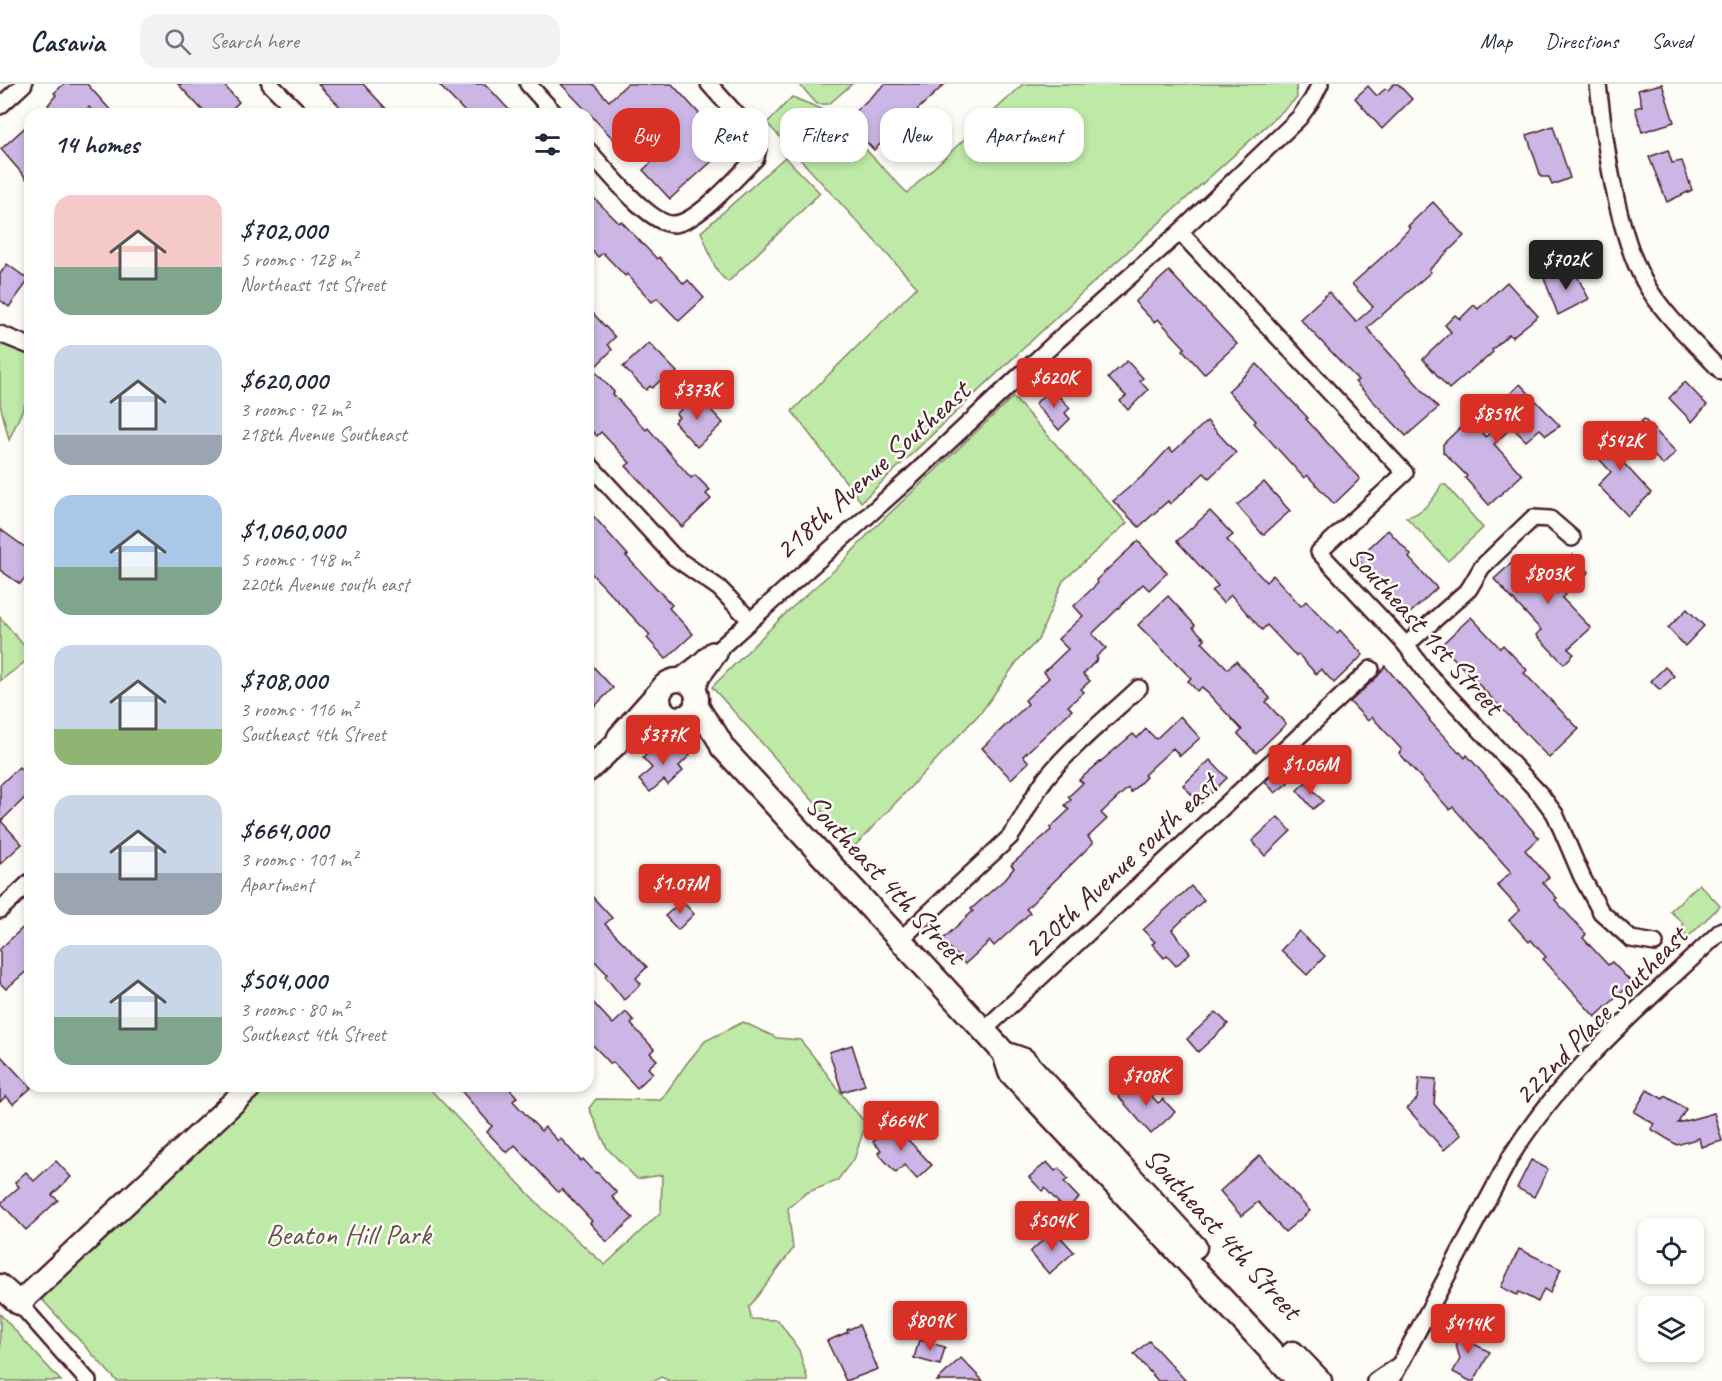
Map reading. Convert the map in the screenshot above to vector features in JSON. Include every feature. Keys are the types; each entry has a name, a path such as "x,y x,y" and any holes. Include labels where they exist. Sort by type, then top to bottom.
{"street":[{"path":"0,106 24,84"},
{"path":"270,84 294,108"},
{"path":"528,84 550,108"},
{"path":"594,157 641,208 658,221 673,225 689,219 756,158 758,147 755,135 709,84"},
{"name":"218th Avenue Southeast","path":"617,743 619,737 668,685 697,664 712,649 720,648 910,478 1058,339 1179,232 1299,118 1320,84"},
{"path":"1598,84 1604,133 1621,215 1637,265 1645,282 1659,302 1722,372"},
{"name":"Southeast 1st Street","path":"1179,232 1405,473 1319,552 1406,645 1426,672 1540,794 1555,814 1582,877 1601,912 1631,939 1655,942"},
{"path":"0,334 24,344"},
{"path":"594,470 674,557 719,588 750,620"},
{"path":"1406,645 1469,589 1482,567 1533,518 1550,519 1572,538"},
{"name":"218th Avenue Southeast","path":"594,764 617,743 624,741 647,723 685,707 702,677 719,654 720,648"},
{"name":"220th Avenue south east","path":"984,1030 1371,669"},
{"name":"Southeast 4th Street","path":"668,685 683,681 690,684 685,707 715,746 722,747 901,939 1004,1053 1010,1072 1299,1381"},
{"path":"668,685 660,702 685,707"},
{"path":"901,939 1010,837 1044,781 1056,766 1139,688"},
{"path":"0,910 24,888"},
{"name":"222nd Place Southeast","path":"1391,1381 1510,1156 1531,1124 1586,1059 1722,930"},
{"name":"Southeast 4th Street","path":"1004,1053 1024,1060 1320,1381"},
{"path":"19,1303 245,1092"},
{"path":"0,1286 19,1303 88,1381"},
{"name":"222nd Place Southeast","path":"1375,1381 1401,1363"}],"green space":[{"path":"852,84 829,104 817,104 800,85"},
{"path":"1023,84 1296,84 1297,98 1083,292 861,502 792,411 917,287 803,162 868,162 868,152 907,193 940,162 952,162 952,151 964,139 964,162 1084,162 1084,108 997,108"},
{"path":"792,97 819,108 781,108"},
{"path":"780,109 780,137 768,124"},
{"path":"780,161 790,162 820,193 728,282 714,265 701,232"},
{"path":"0,343 24,353 24,406 9,440 0,404"},
{"path":"1013,397 1127,523 1063,581 1038,640 1019,659 982,711 854,847 712,687 787,612 840,565 871,531"},
{"path":"1441,485 1446,485 1483,528 1448,561 1406,517 1412,516 1427,506"},
{"path":"0,617 24,646 24,663 0,681"},
{"path":"1699,884 1720,906 1686,939 1682,922 1670,911"},
{"name":"Beaton Hill Park","path":"743,1022 777,1038 800,1040 866,1123 855,1157 837,1181 806,1193 788,1208 793,1249 749,1307 751,1319 778,1320 799,1350 808,1381 670,1381 661,1377 655,1381 117,1381 38,1295 254,1092 433,1092 545,1211 605,1265 661,1212 662,1175 637,1179 607,1148 589,1108 596,1099 661,1100 705,1041"},
{"path":"0,1314 61,1381 0,1381"}],"building":[{"path":"64,84 87,84 109,108 51,108 48,105 56,95 54,93"},
{"path":"178,84 223,84 239,102 233,108 200,108"},
{"path":"318,84 363,84 385,108 341,108"},
{"path":"438,84 485,84 507,108 461,108"},
{"path":"561,84 593,84 609,101 627,84 672,84 694,108 692,108 692,162 711,162 670,199 643,170 652,162 680,162 680,108 612,108 612,138 594,119 594,108 584,108"},
{"path":"885,84 945,84 919,108 880,108 880,144 874,150 868,144 868,108 859,108"},
{"path":"1394,84 1398,84 1412,99 1382,129 1355,98 1368,86 1377,96"},
{"path":"1662,84 1674,122 1642,132 1635,108 1642,106 1638,90"},
{"path":"1553,126 1570,178 1552,185 1549,177 1541,177 1527,135"},
{"path":"24,128 24,176 1,149"},
{"path":"1668,150 1672,163 1682,161 1692,190 1667,202 1649,157"},
{"path":"594,198 619,223 621,221 657,259 659,257 684,284 688,280 704,298 679,321 657,298 652,302 627,274 625,276 603,253 598,257 594,253"},
{"path":"1433,202 1464,236 1429,270 1431,272 1367,328 1438,408 1406,436 1355,382 1358,380 1300,319 1329,292 1356,322 1373,307 1352,284 1382,257 1410,228 1408,226"},
{"path":"7,264 24,276 24,287 9,307 0,300 0,274"},
{"path":"1573,268 1589,299 1558,315 1544,278"},
{"path":"1169,271 1237,344 1204,374 1183,350 1185,348 1158,319 1154,322 1135,302"},
{"path":"1507,282 1538,316 1512,337 1509,334 1481,363 1449,389 1423,359 1451,332 1445,325 1455,315 1460,319 1474,305 1478,309"},
{"path":"594,314 615,337 608,344 612,350 594,368"},
{"path":"649,343 677,372 669,380 667,378 663,382 661,380 646,390 623,367"},
{"path":"1127,361 1143,378 1140,381 1148,390 1128,410 1120,401 1126,396 1108,378"},
{"path":"1257,364 1308,418 1306,419 1360,479 1334,504 1307,475 1304,478 1228,391"},
{"path":"594,370 614,392 613,394 646,430 648,428 691,478 695,475 710,490 706,494 711,499 682,527 626,466 630,463 601,432 597,436 594,433"},
{"path":"1685,382 1707,405 1692,422 1669,398"},
{"path":"1520,384 1560,426 1546,435 1540,429 1526,441 1512,427 1494,444 1522,475 1489,505 1465,478 1467,476 1443,452 1443,444 1469,419 1486,437 1503,418 1499,414 1504,408 1503,404"},
{"path":"1051,388 1070,408 1065,413 1070,419 1059,430 1035,404"},
{"path":"697,395 723,423 697,447 674,422 679,417 676,414"},
{"path":"1644,419 1676,452 1663,465 1631,432"},
{"path":"1207,421 1236,453 1209,478 1204,473 1170,504 1168,501 1139,527 1113,501 1145,474 1169,448 1173,452"},
{"path":"1620,424 1635,440 1617,456 1651,493 1628,516 1598,485 1611,472 1592,451"},
{"path":"1264,482 1290,511 1263,535 1237,505"},
{"path":"1210,511 1233,535 1227,540 1266,582 1273,575 1301,606 1306,601 1337,633 1340,630 1363,655 1334,683 1321,669 1316,674 1267,625 1262,630 1231,595 1223,603 1212,591 1218,586 1177,541"},
{"path":"594,517 628,555 626,556 672,605 669,608 693,634 666,659 647,638 650,635 594,576"},
{"path":"0,529 24,547 24,579 20,584 0,570"},
{"path":"1388,530 1411,555 1409,558 1437,588 1409,614 1369,569 1357,559"},
{"path":"1138,541 1167,573 1149,590 1143,584 1092,634 1106,648 1083,674 1090,681 1081,689 1084,692 1068,706 1072,710 1023,756 1029,762 1011,779 982,748 1028,704 1025,700 1049,678 1044,672 1068,649 1058,639 1083,616 1074,606 1098,583 1096,580"},
{"path":"1573,555 1589,572 1562,598 1591,628 1568,649 1574,654 1564,664 1536,635 1541,630 1494,579 1516,559 1533,578 1537,575 1550,589 1568,571 1562,565"},
{"path":"1168,596 1195,625 1193,627 1205,639 1202,642 1228,669 1236,661 1270,698 1266,702 1286,724 1256,753 1238,734 1242,730 1202,687 1197,691 1188,681 1191,678 1138,625"},
{"path":"1687,609 1704,626 1685,646 1668,628"},
{"path":"1471,617 1500,648 1503,645 1527,670 1524,673 1579,729 1549,758 1441,645"},
{"path":"1385,666 1429,720 1459,753 1465,758 1467,755 1539,838 1525,850 1549,877 1543,883 1586,934 1583,938 1608,965 1612,962 1632,983 1595,1017 1543,959 1546,957 1531,940 1529,942 1509,920 1520,910 1497,885 1511,872 1453,807 1450,810 1430,788 1399,753 1402,750 1372,717 1368,721 1350,702 1378,676"},
{"path":"594,667 613,688 594,705"},
{"path":"1665,667 1674,676 1660,690 1651,681"},
{"path":"1180,716 1200,738 1180,756 1173,748 1144,775 1146,777 1131,792 1128,788 1101,813 1107,819 1088,837 1093,843 1026,909 1030,913 994,946 990,941 965,964 942,940 973,911 971,909 1005,879 1014,868 1011,865 1051,830 1050,828 1069,810 1065,805 1071,800 1068,797 1083,783 1079,780 1133,734 1137,738 1146,729 1156,739"},
{"path":"658,743 668,753 679,743 690,755 679,766 683,771 668,785 664,780 650,792 639,780 652,768 643,758"},
{"path":"1210,760 1227,778 1200,804 1183,785"},
{"path":"19,767 24,772 24,799 1,821 22,844 0,864 0,785"},
{"path":"1278,771 1288,783 1275,793 1265,781"},
{"path":"1306,782 1323,801 1313,809 1297,790"},
{"path":"1278,817 1291,831 1265,856 1252,841"},
{"path":"664,873 675,884 662,896 652,884"},
{"path":"1191,886 1204,900 1172,930 1190,953 1176,966 1167,956 1164,958 1152,944 1155,942 1143,930"},
{"path":"594,898 612,918 605,924 647,967 636,978 641,984 624,1000 605,976 607,974 594,960"},
{"path":"682,901 694,914 678,930 665,916"},
{"path":"24,927 24,973 6,989 0,983 0,949"},
{"path":"1299,931 1325,956 1307,975 1281,950"},
{"path":"594,1003 613,1024 626,1012 634,1021 631,1024 654,1049 650,1053 657,1060 648,1068 653,1073 637,1088 613,1062 611,1064 594,1046"},
{"path":"1216,1012 1228,1024 1198,1052 1187,1039"},
{"path":"852,1045 865,1085 842,1092 829,1052"},
{"path":"0,1055 24,1081 24,1092 26,1092 13,1104 6,1096 0,1102"},
{"path":"1419,1078 1436,1079 1434,1104 1461,1135 1444,1150 1407,1108 1417,1099"},
{"path":"1136,1079 1158,1103 1163,1099 1175,1112 1151,1134 1118,1096"},
{"path":"1647,1090 1663,1099 1665,1096 1686,1109 1678,1123 1714,1113 1722,1141 1701,1147 1699,1138 1677,1145 1651,1129 1654,1124 1634,1112"},
{"path":"462,1092 512,1092 517,1097 513,1101 541,1131 545,1127 558,1141 560,1138 581,1161 583,1159 597,1172 617,1193 612,1197 633,1218 607,1242 590,1223 592,1221 562,1189 558,1192 515,1145 507,1153 487,1132 492,1126"},
{"path":"892,1123 932,1165 917,1179 904,1165 896,1173 878,1153 881,1150 873,1142"},
{"path":"1260,1155 1310,1211 1285,1232 1258,1202 1241,1216 1220,1191"},
{"path":"1531,1160 1548,1169 1534,1197 1517,1188"},
{"path":"56,1161 71,1177 52,1195 58,1200 26,1230 1,1203 19,1187 15,1182 26,1172 34,1181"},
{"path":"1047,1162 1055,1171 1059,1168 1068,1179 1064,1182 1079,1198 1065,1210 1045,1188 1042,1191 1029,1177"},
{"path":"1054,1230 1074,1252 1049,1274 1030,1252"},
{"path":"1519,1249 1561,1269 1550,1293 1544,1289 1538,1302 1519,1292 1517,1295 1501,1287"},
{"path":"859,1325 878,1369 846,1381 827,1341"},
{"path":"1467,1326 1472,1343 1490,1352 1474,1381 1453,1372 1460,1359 1452,1331"},
{"path":"919,1340 945,1347 940,1365 914,1358"},
{"path":"1149,1341 1186,1381 1158,1381 1134,1354"},
{"path":"961,1358 983,1381 937,1381 952,1366"}]}
